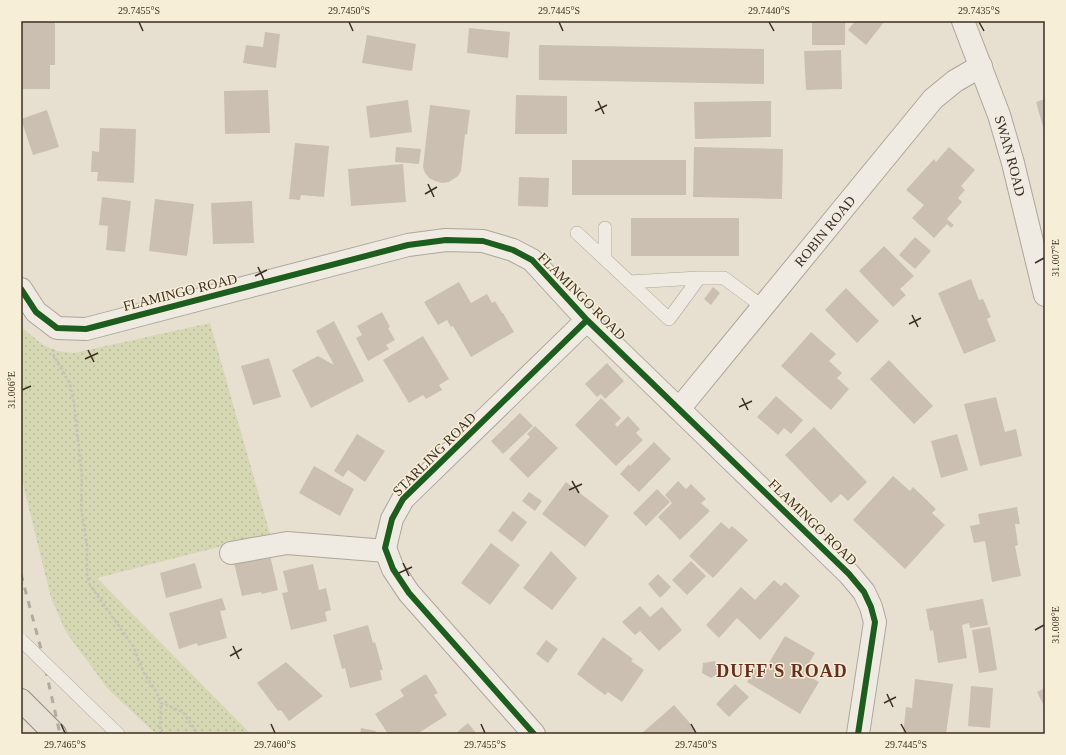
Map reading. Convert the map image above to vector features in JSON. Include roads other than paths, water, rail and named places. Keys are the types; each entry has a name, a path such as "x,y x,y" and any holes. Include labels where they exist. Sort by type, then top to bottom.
{"main road":[{"path":"27,705 55,734"}],"street":[{"name":"SWAN ROAD","path":"963,21 999,114 1013,163 1045,295"},
{"name":"ROBIN ROAD","path":"680,409 933,99 955,81 981,66"},
{"name":"FLAMINGO ROAD","path":"21,289 36,312 57,328 86,328 408,245 446,240 483,241 513,250 532,260 588,320 849,574 864,592 872,607 875,622 858,734"},
{"name":"STARLING ROAD","path":"386,551 385,548 392,519 402,499 588,320"},
{"path":"231,553 287,543 386,551 393,569 409,593 534,734"}],"lane":[{"path":"605,228 606,259"},
{"path":"576,233 670,319 699,278"},
{"path":"629,282 724,278 763,307"},
{"path":"21,640 118,734"}],"railway":[{"path":"21,574 41,649 60,734"}],"district":[{"name":"DUFF'S ROAD","path":"782,671"}]}
